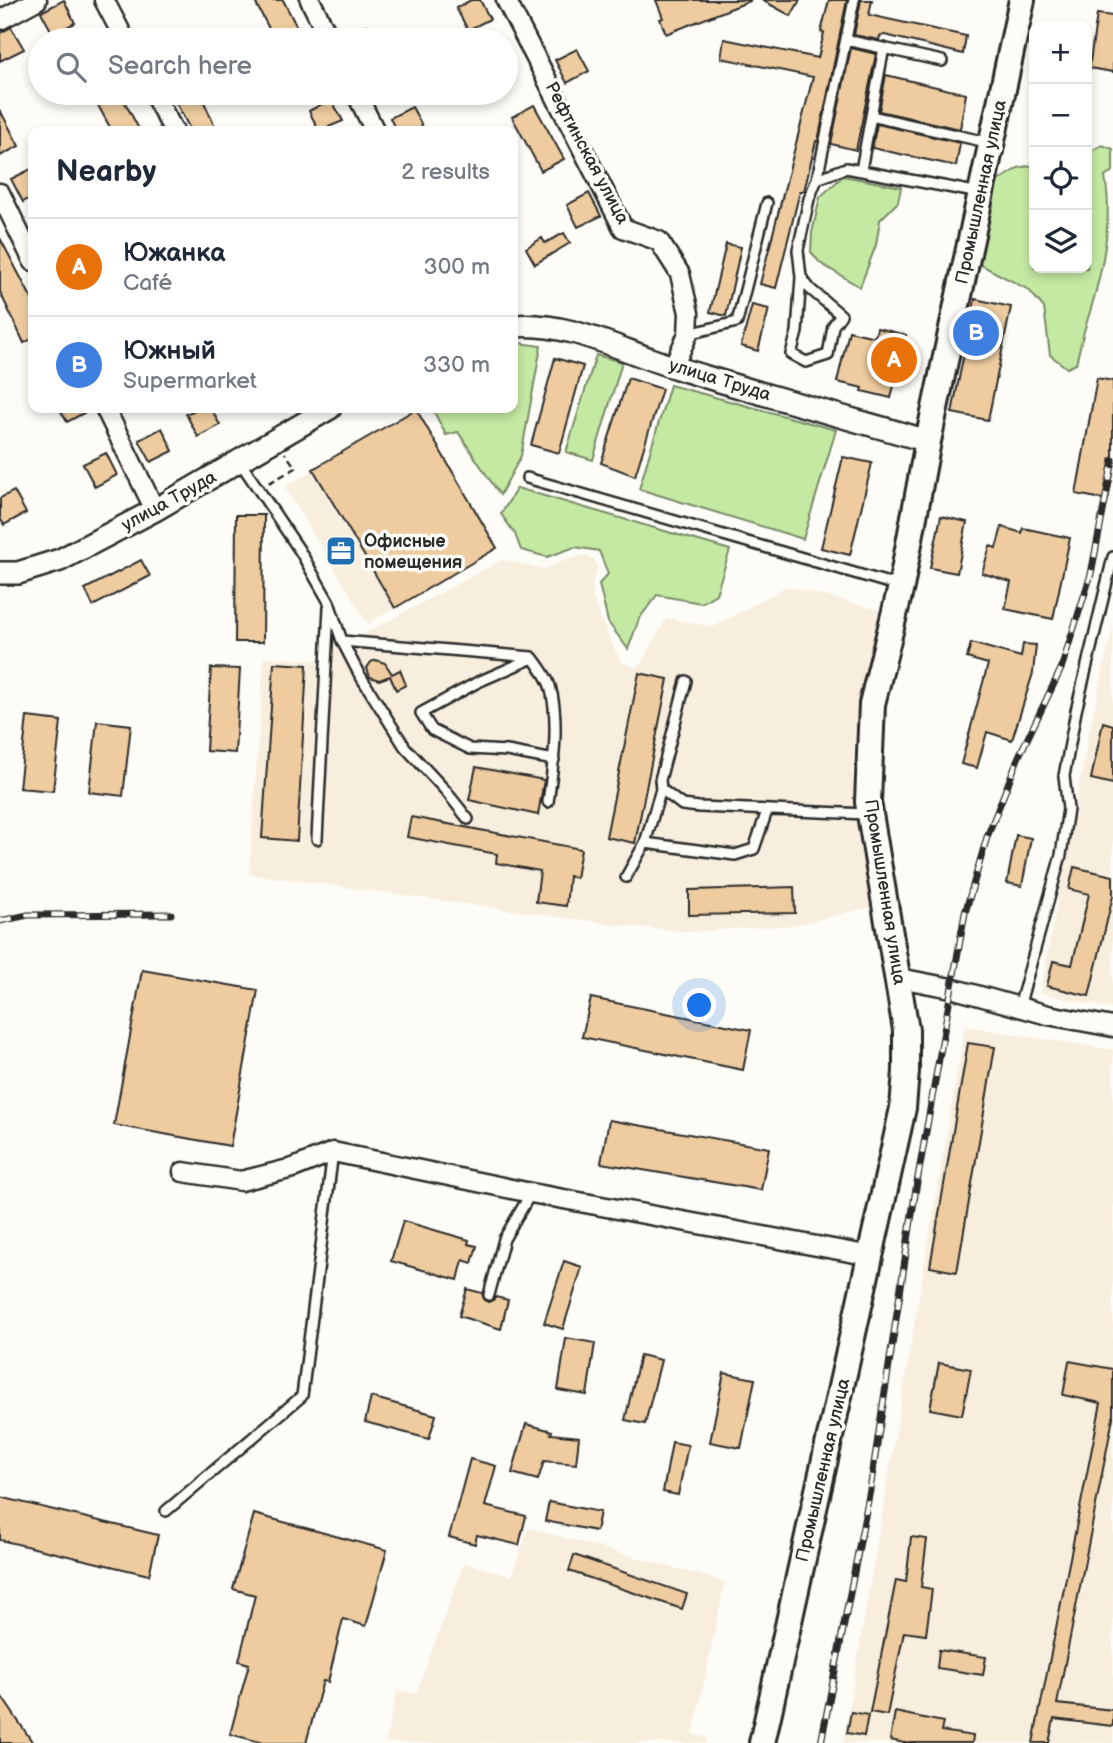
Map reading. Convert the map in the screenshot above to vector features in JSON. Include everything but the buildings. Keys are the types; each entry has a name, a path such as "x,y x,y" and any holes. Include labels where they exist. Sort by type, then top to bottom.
{"main road":[{"name":"Промышленная улица","path":"762,1743 903,1108 906,1030 868,802 872,704 901,587 928,441 1022,0"}],"street":[{"path":"0,20 37,0"},
{"path":"104,0 119,28"},
{"path":"310,0 324,28"},
{"name":"Рефтинская улица","path":"506,0 623,228 659,240 680,274 689,313 688,334 673,367"},
{"path":"160,105 171,126"},
{"path":"362,105 372,126"},
{"path":"0,193 28,251"},
{"name":"улица Труда","path":"518,326 555,328 588,336 673,367 928,441"},
{"path":"107,413 155,510"},
{"name":"улица Труда","path":"0,573 18,573 60,560 240,462 319,413"},
{"path":"899,978 1113,1027"},
{"path":"183,1172 241,1181 293,1168 333,1152 530,1193 871,1256"}],"lane":[{"path":"801,277 810,289 841,314 833,326 828,355 806,362 791,354 797,332 801,277 798,250 809,199 817,179 854,0"},
{"path":"846,40 942,61"},
{"path":"861,170 884,48"},
{"path":"871,116 993,143"},
{"path":"817,179 846,168 982,193"},
{"path":"688,334 737,322 767,203"},
{"path":"240,462 300,551 329,602 342,641 358,672 405,747 468,819"},
{"path":"527,478 901,587"},
{"path":"1019,1007 1061,855 1068,809 1064,776 1076,711 1113,557"},
{"path":"317,839 329,602"},
{"path":"342,641 533,657"},
{"path":"533,657 550,685 554,712 554,760 548,802"},
{"path":"533,657 478,682 421,713 432,730 470,748 508,751 554,760"},
{"path":"626,877 645,844 661,789 660,780 686,681"},
{"path":"661,789 682,804 767,811 870,814"},
{"path":"645,844 735,855 754,849 767,811"},
{"path":"166,1511 302,1396 333,1152"},
{"path":"489,1295 504,1239 530,1193"}],"path":[{"path":"287,455 293,464"}],"shaded area":[{"path":"312,471 394,608 368,624 285,487"},
{"path":"582,556 594,559 598,568 593,580 593,599 609,638 622,663 638,668 667,618 713,627 787,586 883,611 857,708 852,770 871,907 795,925 689,932 610,924 249,874 264,657 315,660 502,560 544,569"},
{"path":"1113,626 1113,1009 1040,993 1089,733"},
{"path":"965,1026 1113,1050 1113,1743 843,1743"},
{"path":"529,1528 725,1582 693,1734 707,1738 706,1743 385,1743 397,1690 416,1694 464,1563 511,1576"}],"green space":[{"path":"1102,145 1113,149 1113,171 1105,177 1107,227 1099,279 1076,364 1067,368 1050,355 1044,308 1029,290 977,263 998,181 1018,168 1029,166 1029,273 1092,273 1092,150"},
{"path":"843,176 901,187 898,202 880,220 876,245 860,287 820,263 811,252 820,197"},
{"path":"518,343 541,346 521,456 500,495 458,432 446,435 435,413 518,413"},
{"path":"596,355 622,362 593,460 566,452"},
{"path":"670,385 836,430 803,539 639,489"},
{"path":"517,488 730,550 716,594 701,603 657,595 639,619 628,649 608,622 599,584 608,574 599,551 575,547 547,557 521,550 515,534 501,514"}],"railway":[{"path":"821,1743 870,1490 916,1188 965,913 987,837 1019,756 1061,669 1091,574 1113,460"},
{"path":"0,921 28,915 171,914"}],"place":[{"name":"Южный","path":"976,333"},
{"name":"Южанка","path":"894,360"},
{"name":"Офисные помещения","path":"341,551"}]}
